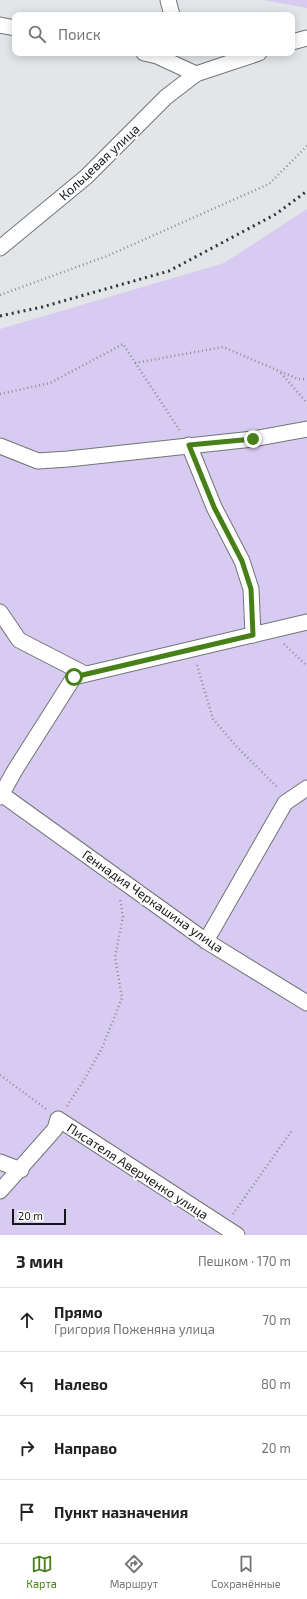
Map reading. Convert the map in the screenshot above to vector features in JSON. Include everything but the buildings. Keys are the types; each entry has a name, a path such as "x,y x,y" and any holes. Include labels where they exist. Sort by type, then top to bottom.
{"street":[{"path":"168,0 171,12"},
{"path":"0,25 12,27"},
{"path":"295,41 307,38"},
{"path":"157,56 196,74"},
{"name":"Кольцевая улица","path":"0,248 86,178 166,97 196,74 250,56"},
{"path":"0,446 38,461 253,439 307,429"},
{"path":"189,445 214,507 242,561 251,589 253,635"},
{"path":"0,612 19,640 85,674"},
{"path":"1,795 15,770 74,677 307,622"},
{"path":"206,941 285,803 307,788"},
{"name":"Геннадия Черкашина улица","path":"1,795 206,941 307,1003"},
{"path":"0,1191 21,1170 56,1129 58,1119"},
{"name":"Писателя Аверченко улица","path":"58,1119 237,1235"},
{"path":"0,1162 21,1170"}],"path":[{"path":"0,295 107,256 269,184 307,146"},
{"path":"0,394 50,383 123,344 189,445"},
{"path":"135,363 223,347 298,380 307,379"},
{"path":"280,371 307,402"},
{"path":"277,629 281,641 307,666"},
{"path":"192,648 213,719 236,746 290,800"},
{"path":"0,1075 58,1119 84,1080 102,1048 122,998 115,957 123,917 115,875"},
{"path":"224,1227 293,1129"}],"shaded area":[{"path":"263,0 307,0 307,8"},
{"path":"307,209 307,1235 0,1235 0,329 224,263"}],"railway":[{"path":"0,316 42,307 169,271 276,214 307,191"}],"route":[{"path":"74,677 253,635 251,589 242,561 214,507 200,469 189,445 253,439"}]}
